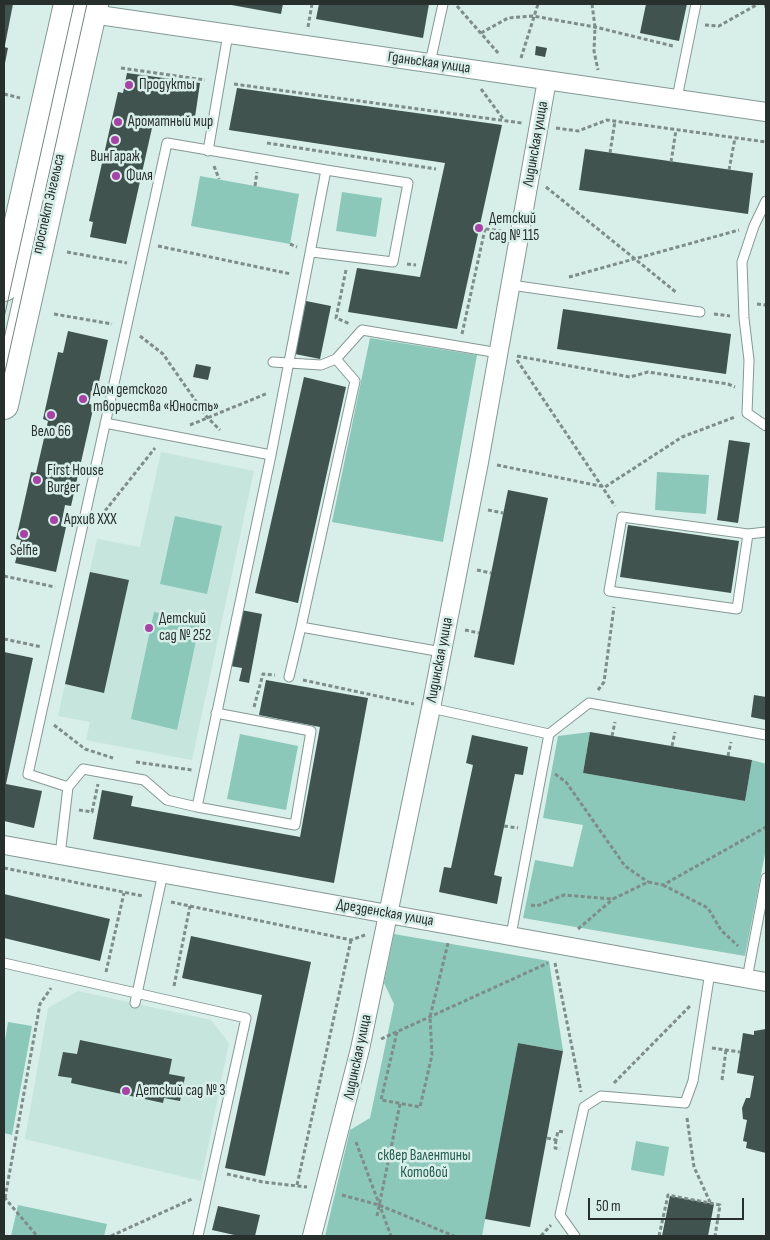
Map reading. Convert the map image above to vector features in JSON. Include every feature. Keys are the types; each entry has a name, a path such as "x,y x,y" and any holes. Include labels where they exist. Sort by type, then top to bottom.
{"main road":[{"name":"проспект Энгельса","path":"4,287 85,7"},
{"name":"проспект Энгельса","path":"4,405 85,7"}],"street":[{"name":"Гданьская улица","path":"85,7 228,34 766,112"},
{"name":"Лидинская улица","path":"312,1236 323,1189 345,1113 360,1048 431,708 479,462 547,80"},
{"name":"Дрезденская улица","path":"4,845 162,873 386,921 511,935 709,980 747,979 766,982"}],"lane":[{"path":"430,63 443,4"},
{"path":"677,98 696,4"},
{"path":"208,151 228,34"},
{"path":"68,787 28,774 167,144 408,183 393,262 312,252"},
{"path":"197,807 271,455 288,362 312,252 326,170"},
{"path":"766,202 754,226 742,262 744,318 749,360 747,412 766,426"},
{"path":"511,285 700,312"},
{"path":"272,362 321,365 336,359 362,330 499,352"},
{"path":"289,677 355,381 336,359"},
{"path":"106,423 271,455"},
{"path":"748,534 737,609 609,590 622,517 748,534 766,532"},
{"path":"301,627 442,652"},
{"path":"511,935 549,734 589,703 766,735"},
{"path":"431,708 549,734"},
{"path":"60,855 68,787 83,769 144,780 167,800 295,825 311,731 216,713"},
{"path":"135,1003 162,873"},
{"path":"747,979 766,878"},
{"path":"4,963 246,1018 198,1236"},
{"path":"575,1236 560,1215 584,1107 601,1096 685,1103 693,1081 709,980"}],"path":[{"path":"455,4 504,59"},
{"path":"520,61 538,4"},
{"path":"592,4 595,27 594,51 598,73"},
{"path":"692,24 719,26 758,4"},
{"path":"764,4 766,8"},
{"path":"481,33 508,18 533,16 595,27 687,49"},
{"path":"121,68 578,131 607,120 766,142"},
{"path":"465,68 505,120"},
{"path":"4,94 20,98"},
{"path":"610,153 615,121"},
{"path":"671,162 676,130"},
{"path":"729,170 735,138"},
{"path":"261,142 436,169"},
{"path":"530,174 700,312 744,318"},
{"path":"531,288 754,226"},
{"path":"459,346 485,229"},
{"path":"145,243 306,277"},
{"path":"67,252 140,266"},
{"path":"349,256 336,318 362,330"},
{"path":"54,314 127,326 163,354 207,417 239,450"},
{"path":"622,517 605,487 513,355 630,377 648,372 728,384 748,393"},
{"path":"78,546 165,435 284,386"},
{"path":"479,462 605,487 682,437 747,412"},
{"path":"4,576 69,590"},
{"path":"589,703 604,682 617,591"},
{"path":"4,638 56,650"},
{"path":"251,720 263,674 289,677 431,708"},
{"path":"41,715 85,749 116,759"},
{"path":"135,761 191,770 205,767"},
{"path":"543,764 566,782 625,866 648,882 663,885 708,908 722,930 751,958"},
{"path":"67,807 92,812 100,772"},
{"path":"663,885 766,827"},
{"path":"4,868 351,940 386,921"},
{"path":"574,932 613,899 648,882"},
{"path":"103,986 124,892"},
{"path":"516,904 538,906 564,895 613,899"},
{"path":"171,1001 190,906"},
{"path":"297,1185 351,940"},
{"path":"397,1032 381,1100 420,1107 432,1055 430,1017 449,940"},
{"path":"360,1048 555,960 584,1107"},
{"path":"37,1236 4,1197 40,1004 59,976"},
{"path":"601,1096 709,980"},
{"path":"699,1046 740,1052"},
{"path":"722,1080 726,1050"},
{"path":"685,1103 694,1167 710,1203"},
{"path":"377,1216 400,1104"},
{"path":"345,1113 391,1236"},
{"path":"212,1171 263,1182 323,1189 379,1205 454,1236"},
{"path":"111,1236 208,1192"},
{"path":"659,1236 668,1195 720,1205 715,1236"}],"shaded area":[{"name":"Детский сад № 252","path":"161,452 254,471 192,760 86,740 90,722 58,716 97,539 140,547"},
{"name":"Детский сад № 3","path":"78,991 211,1020 229,1043 201,1181 25,1139 48,1008"}],"green space":[{"path":"200,176 299,194 290,244 191,226"},
{"path":"342,192 382,198 376,237 336,231"},
{"path":"370,338 477,355 443,542 332,522"},
{"path":"657,472 709,475 706,514 655,510"},
{"path":"175,516 222,526 207,594 160,584"},
{"path":"154,612 200,622 177,730 131,719"},
{"path":"590,732 583,773 745,801 752,760 766,764 766,849 745,956 523,918 535,860 573,867 583,825 543,818 558,736"},
{"path":"240,734 298,746 286,810 227,799"},
{"name":"сквер Валентины Котовой","path":"394,934 549,961 563,1051 518,1043 482,1236 325,1236 350,1130 370,1118 394,1004 384,983"},
{"path":"8,1022 32,1026 12,1135 4,1133 4,1047"},
{"path":"636,1141 669,1147 664,1176 631,1170"},
{"path":"18,1205 107,1224 104,1236 11,1236"}],"building":[{"path":"4,4 13,4 5,45 4,45"},
{"path":"226,4 283,4 281,14"},
{"path":"319,4 429,4 423,38 316,19"},
{"path":"646,4 687,4 679,41 640,33"},
{"path":"536,46 547,48 545,57 535,55"},
{"path":"4,47 8,48 5,63 4,63"},
{"path":"127,73 200,83 194,124 154,119 126,244 90,237 93,222 89,221 118,92 123,93"},
{"path":"237,88 502,125 457,329 348,312 357,268 420,277 445,163 229,130"},
{"path":"585,149 753,173 748,214 579,190"},
{"path":"306,301 331,306 320,359 295,354"},
{"path":"563,309 731,334 726,374 557,349"},
{"path":"68,331 108,340 99,382 94,381 93,385 89,404 94,405 71,506 65,505 61,526 66,527 56,572 15,563 21,540 16,539 31,472 36,473 48,421 43,419 58,352 63,353"},
{"path":"196,364 211,367 208,380 193,377"},
{"path":"304,377 346,387 298,603 255,593"},
{"path":"729,440 750,443 738,523 717,520"},
{"path":"508,490 548,498 514,665 474,657"},
{"path":"628,525 739,541 731,593 620,577"},
{"path":"90,572 129,580 104,693 65,684"},
{"path":"241,610 262,614 249,683 239,681 242,668 230,666"},
{"path":"4,652 33,658 6,784 42,791 34,828 4,821"},
{"path":"266,680 368,698 334,883 93,839 102,790 133,796 131,806 300,837 320,727 259,715"},
{"path":"754,695 766,697 766,720 751,717"},
{"path":"590,732 752,760 745,801 583,773"},
{"path":"472,735 528,747 523,775 515,774 494,875 502,877 497,904 439,892 444,867 451,868 473,765 466,763"},
{"path":"4,894 110,919 100,961 4,938"},
{"path":"191,936 311,962 265,1176 225,1168 262,995 182,978"},
{"path":"766,1029 766,1153 746,1148 747,1142 743,1141 747,1120 743,1119 742,1108 746,1098 750,1098 754,1076 737,1073 743,1033 754,1035 754,1031"},
{"path":"80,1040 172,1059 169,1074 185,1077 180,1101 164,1098 163,1103 71,1083 72,1078 58,1076 63,1052 77,1054"},
{"path":"518,1043 563,1051 530,1227 485,1219"},
{"path":"670,1196 714,1204 708,1236 662,1236"},
{"path":"218,1206 260,1215 255,1236 239,1236 212,1230"}],"tram line":[{"path":"4,318 74,4"},
{"path":"4,376 87,4"}],"place":[{"name":"Продукты","path":"129,85"},
{"name":"Ароматный мир","path":"118,122"},
{"name":"ВинГараж","path":"115,140"},
{"name":"Филя","path":"116,176"},
{"name":"Детский сад № 115","path":"479,228"},
{"name":"Дом детского творчества «Юность»","path":"83,399"},
{"name":"Вело 66","path":"51,415"},
{"name":"First House Burger","path":"37,480"},
{"name":"Архив XXX","path":"54,520"},
{"name":"Selfie","path":"24,534"},
{"name":"Детский сад № 252","path":"149,628"},
{"name":"Детский сад № 3","path":"126,1091"}]}
